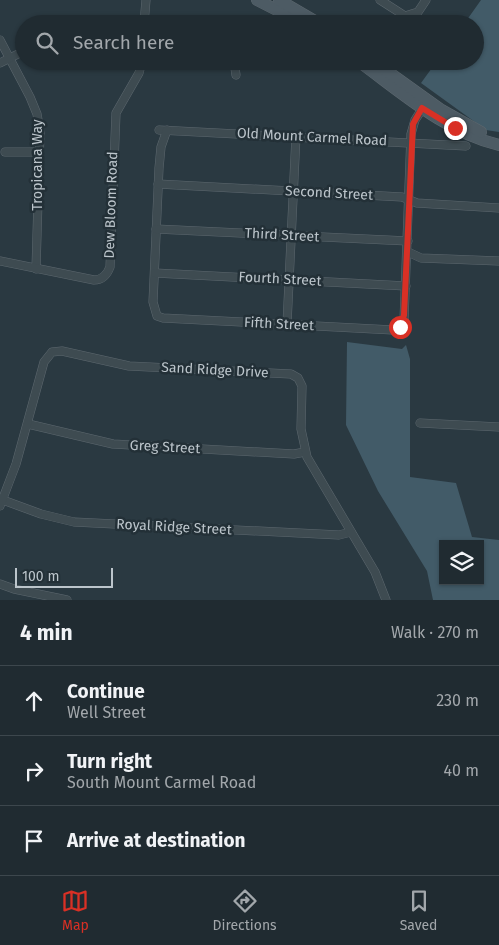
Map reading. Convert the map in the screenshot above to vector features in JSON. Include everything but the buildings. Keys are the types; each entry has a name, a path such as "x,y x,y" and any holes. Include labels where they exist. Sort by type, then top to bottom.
{"street":[{"path":"145,15 146,0"},
{"path":"256,0 286,15"},
{"path":"279,0 305,15"},
{"path":"380,0 403,15"},
{"path":"408,15 418,12 426,0"},
{"name":"Tropicana Way","path":"0,40 15,68"},
{"path":"0,63 15,56"},
{"name":"Tropicana Way","path":"16,70 37,114 40,132 36,269"},
{"name":"Dew Bloom Road","path":"0,261 94,280 101,278 109,270 115,121 121,101 140,70"},
{"path":"235,70 236,75"},
{"path":"372,70 425,104 466,125 499,138"},
{"path":"384,70 464,133 499,145"},
{"path":"406,286 411,143 413,124 425,104"},
{"name":"Old Mount Carmel Road","path":"158,184 163,130 466,146"},
{"path":"287,324 296,136"},
{"path":"5,152 39,152"},
{"path":"154,273 158,184"},
{"name":"Second Street","path":"158,184 402,197 416,203 499,208"},
{"name":"Third Street","path":"156,229 408,241"},
{"path":"408,252 421,258 499,261"},
{"name":"Fourth Street","path":"154,273 406,286"},
{"name":"Fifth Street","path":"154,273 153,308 156,316 163,318 394,330 400,327 404,320 406,286"},
{"name":"Sand Ridge Drive","path":"1,501 28,424 45,358 52,352 58,351 129,366 293,375 298,378 302,386 301,429 305,452 377,577 386,600"},
{"path":"420,423 499,427"},
{"name":"Greg Street","path":"28,424 118,445 294,454 305,452"},
{"name":"Royal Ridge Street","path":"1,501 74,522 339,535 351,532"},
{"path":"0,584 48,599 67,600"}],"water":[{"path":"481,0 499,0 499,132 486,130 421,83 430,70 484,70 484,15 470,15"},
{"path":"347,342 402,349 406,345 410,359 410,477 456,483 472,537 499,540 499,600 433,600 427,571 378,491 346,425"}],"route":[{"path":"400,327 404,315 413,124 422,108 455,128"}]}
